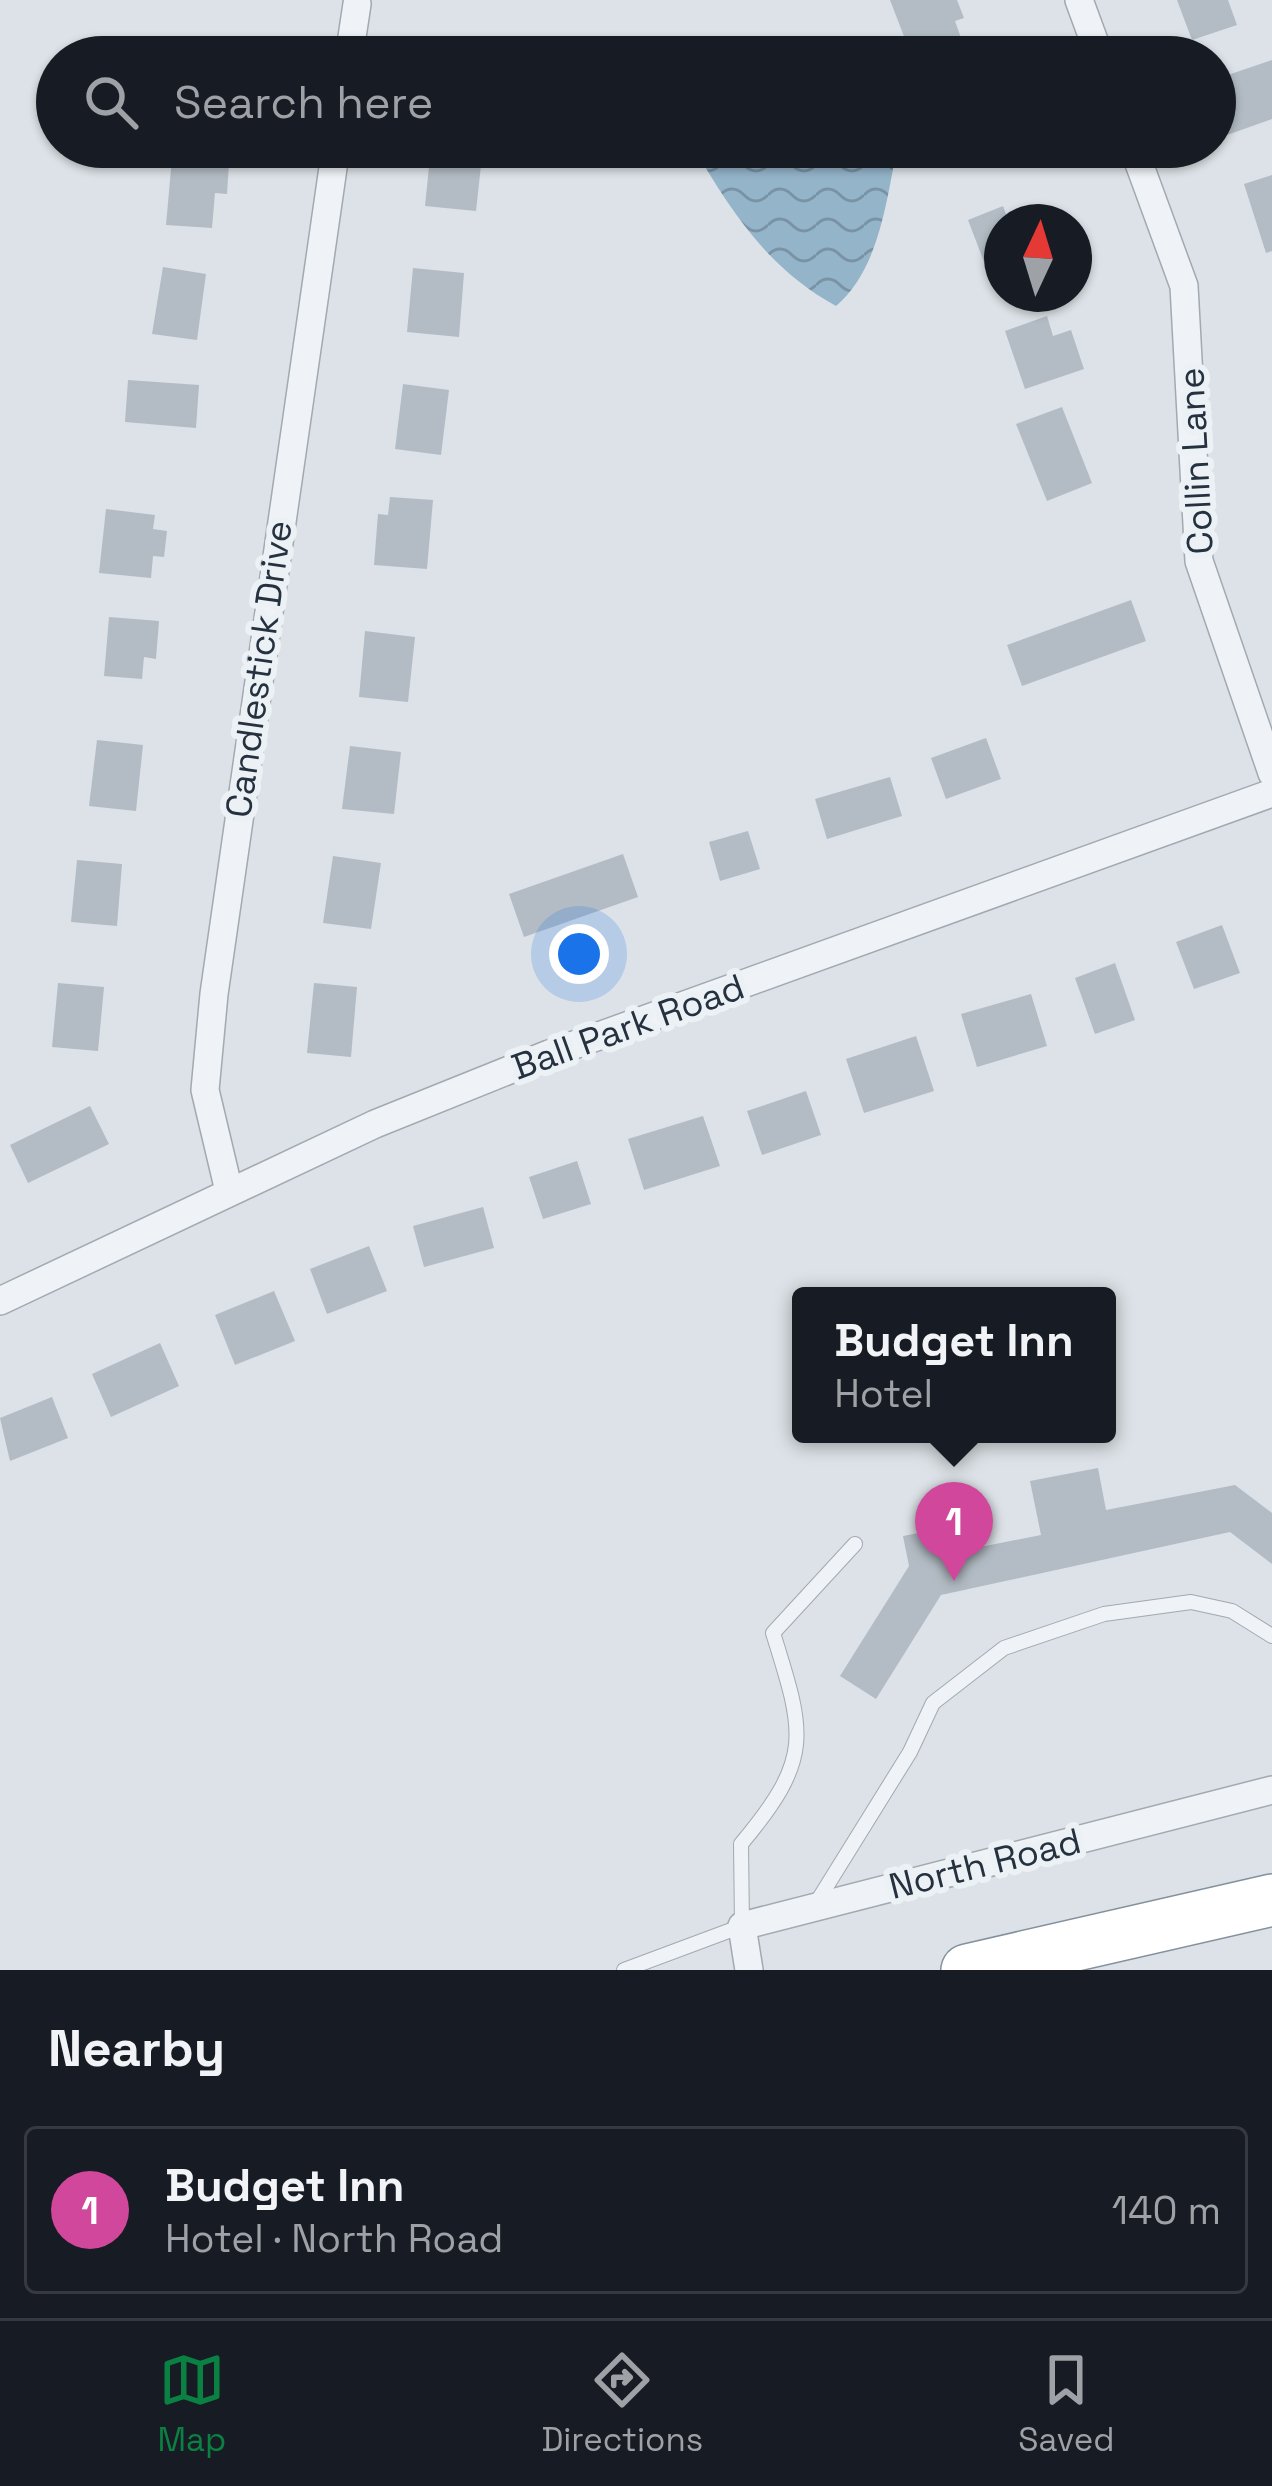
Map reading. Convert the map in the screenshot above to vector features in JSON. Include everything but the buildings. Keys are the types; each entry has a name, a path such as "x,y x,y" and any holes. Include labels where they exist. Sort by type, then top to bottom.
{"highway":[{"path":"967,1970 1272,1900"}],"street":[{"path":"1079,0 1092,36"},
{"path":"353,36 357,4"},
{"name":"Candlestick Drive","path":"229,1191 206,1090 214,994 333,168"},
{"name":"Collin Lane","path":"1141,168 1184,286 1199,561 1272,773"},
{"name":"Ball Park Road","path":"0,1301 229,1191 549,1054 1272,793"},
{"name":"North Road","path":"742,1926 1272,1790"},
{"path":"742,1926 749,1970"}],"lane":[{"path":"623,1970 742,1926 741,1844 780,1798 800,1728 773,1633 855,1544"},
{"path":"813,1908 910,1752 933,1703 1004,1648 1105,1614 1191,1602 1232,1611 1272,1636"}],"water":[{"path":"706,168 893,168 872,254 851,291 836,306 790,274 737,216"}],"place":[{"name":"Budget Inn","path":"954,1581"}]}
